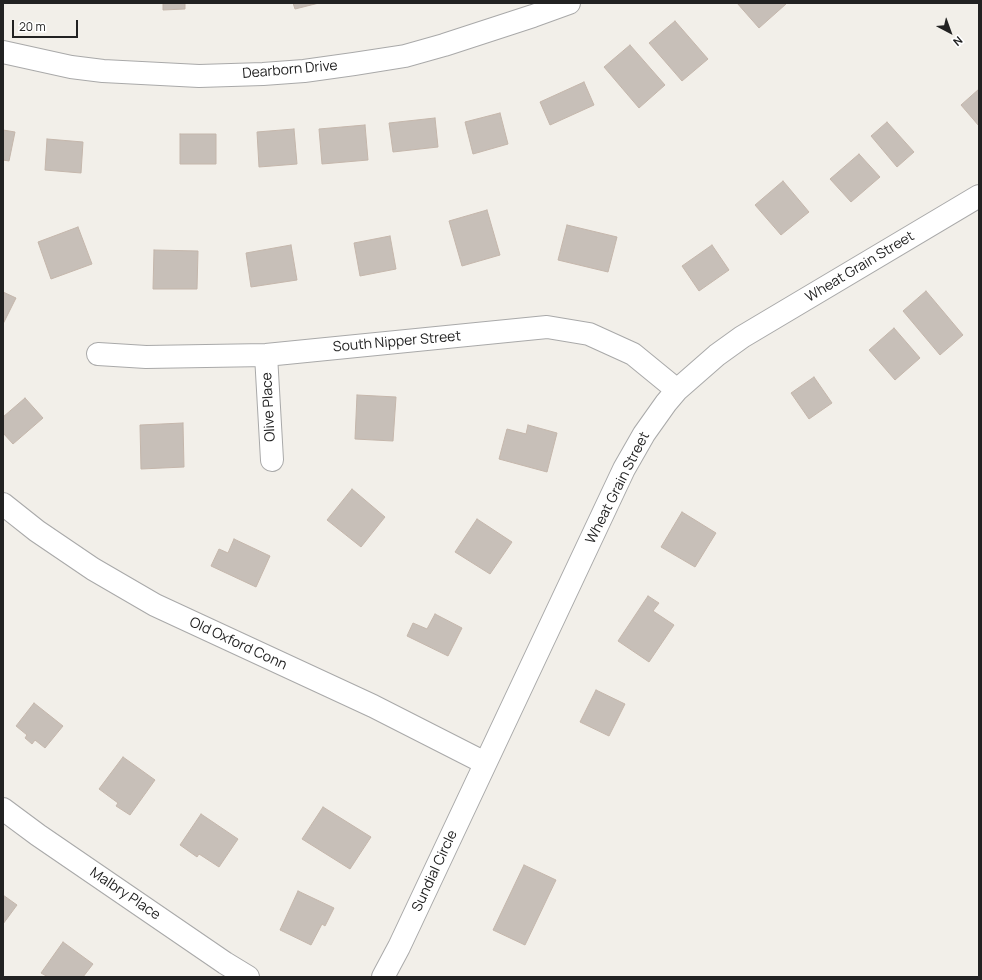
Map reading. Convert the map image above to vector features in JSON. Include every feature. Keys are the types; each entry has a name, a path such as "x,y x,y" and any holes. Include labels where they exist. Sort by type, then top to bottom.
{"street":[{"name":"Dearborn Drive","path":"3,52 64,66 103,71 199,76 263,74 354,64 404,56 444,45 534,16 567,3"},
{"name":"Wheat Grain Street","path":"485,763 624,469 644,434 677,390 718,355 742,337 979,196"},
{"name":"South Nipper Street","path":"98,354 146,357 266,355 547,327 590,334 633,354 677,390"},
{"name":"Olive Place","path":"266,355 272,460"},
{"name":"Old Oxford Conn","path":"3,504 37,531 93,569 155,605 373,706 485,763"},
{"name":"Sundial Circle","path":"383,977 399,947 485,763"},
{"name":"Malbry Place","path":"3,809 44,840 224,963 248,977"}],"building":[{"path":"163,3 185,3 185,9 163,10"},
{"path":"293,3 319,3 295,9"},
{"path":"737,3 785,3 786,4 759,28"},
{"path":"675,21 708,59 682,81 649,43"},
{"path":"630,45 665,85 639,108 604,67"},
{"path":"584,82 594,105 550,125 540,102"},
{"path":"979,89 979,126 961,105"},
{"path":"500,113 508,144 473,154 465,122"},
{"path":"435,118 438,147 393,152 389,123"},
{"path":"887,122 914,152 897,167 871,136"},
{"path":"365,125 368,160 322,164 319,129"},
{"path":"294,129 297,164 259,167 257,132"},
{"path":"3,130 15,132 9,161 3,160"},
{"path":"180,134 216,134 216,164 180,164"},
{"path":"47,139 83,142 81,173 45,170"},
{"path":"859,154 880,177 851,202 830,179"},
{"path":"783,181 809,212 781,235 755,205"},
{"path":"487,210 500,255 462,266 449,221"},
{"path":"567,225 617,237 608,272 558,260"},
{"path":"78,227 92,264 51,279 38,242"},
{"path":"390,236 396,269 360,276 354,243"},
{"path":"291,245 297,280 251,287 246,253"},
{"path":"712,245 729,270 699,291 682,266"},
{"path":"154,250 198,251 197,289 153,289"},
{"path":"926,291 963,335 940,355 903,311"},
{"path":"3,292 16,298 3,324"},
{"path":"894,328 920,358 895,380 869,350"},
{"path":"814,377 832,403 809,419 791,393"},
{"path":"357,395 396,397 393,441 355,439"},
{"path":"25,398 43,418 13,444 3,433 3,417"},
{"path":"183,423 184,467 141,469 140,425"},
{"path":"528,425 557,433 547,472 499,459 507,429 526,434"},
{"path":"352,489 385,517 361,547 327,520"},
{"path":"682,512 716,533 695,567 661,547"},
{"path":"477,519 512,542 490,574 455,552"},
{"path":"234,539 270,556 256,587 211,566 219,549 228,553"},
{"path":"648,596 659,603 653,611 674,625 649,662 618,641"},
{"path":"435,614 462,628 448,656 407,636 413,623 427,629"},
{"path":"596,690 625,704 609,736 580,722"},
{"path":"34,703 63,726 45,748 35,740 32,744 25,738 27,735 16,726"},
{"path":"123,757 155,780 130,815 116,806 118,803 99,789"},
{"path":"323,807 371,837 350,869 302,839"},
{"path":"201,814 238,839 219,867 199,854 197,857 180,845"},
{"path":"524,865 556,880 525,945 493,930"},
{"path":"298,891 334,908 325,926 322,924 311,945 280,930"},
{"path":"3,895 17,905 3,924"},
{"path":"63,942 93,964 83,977 48,977 41,973"}]}
